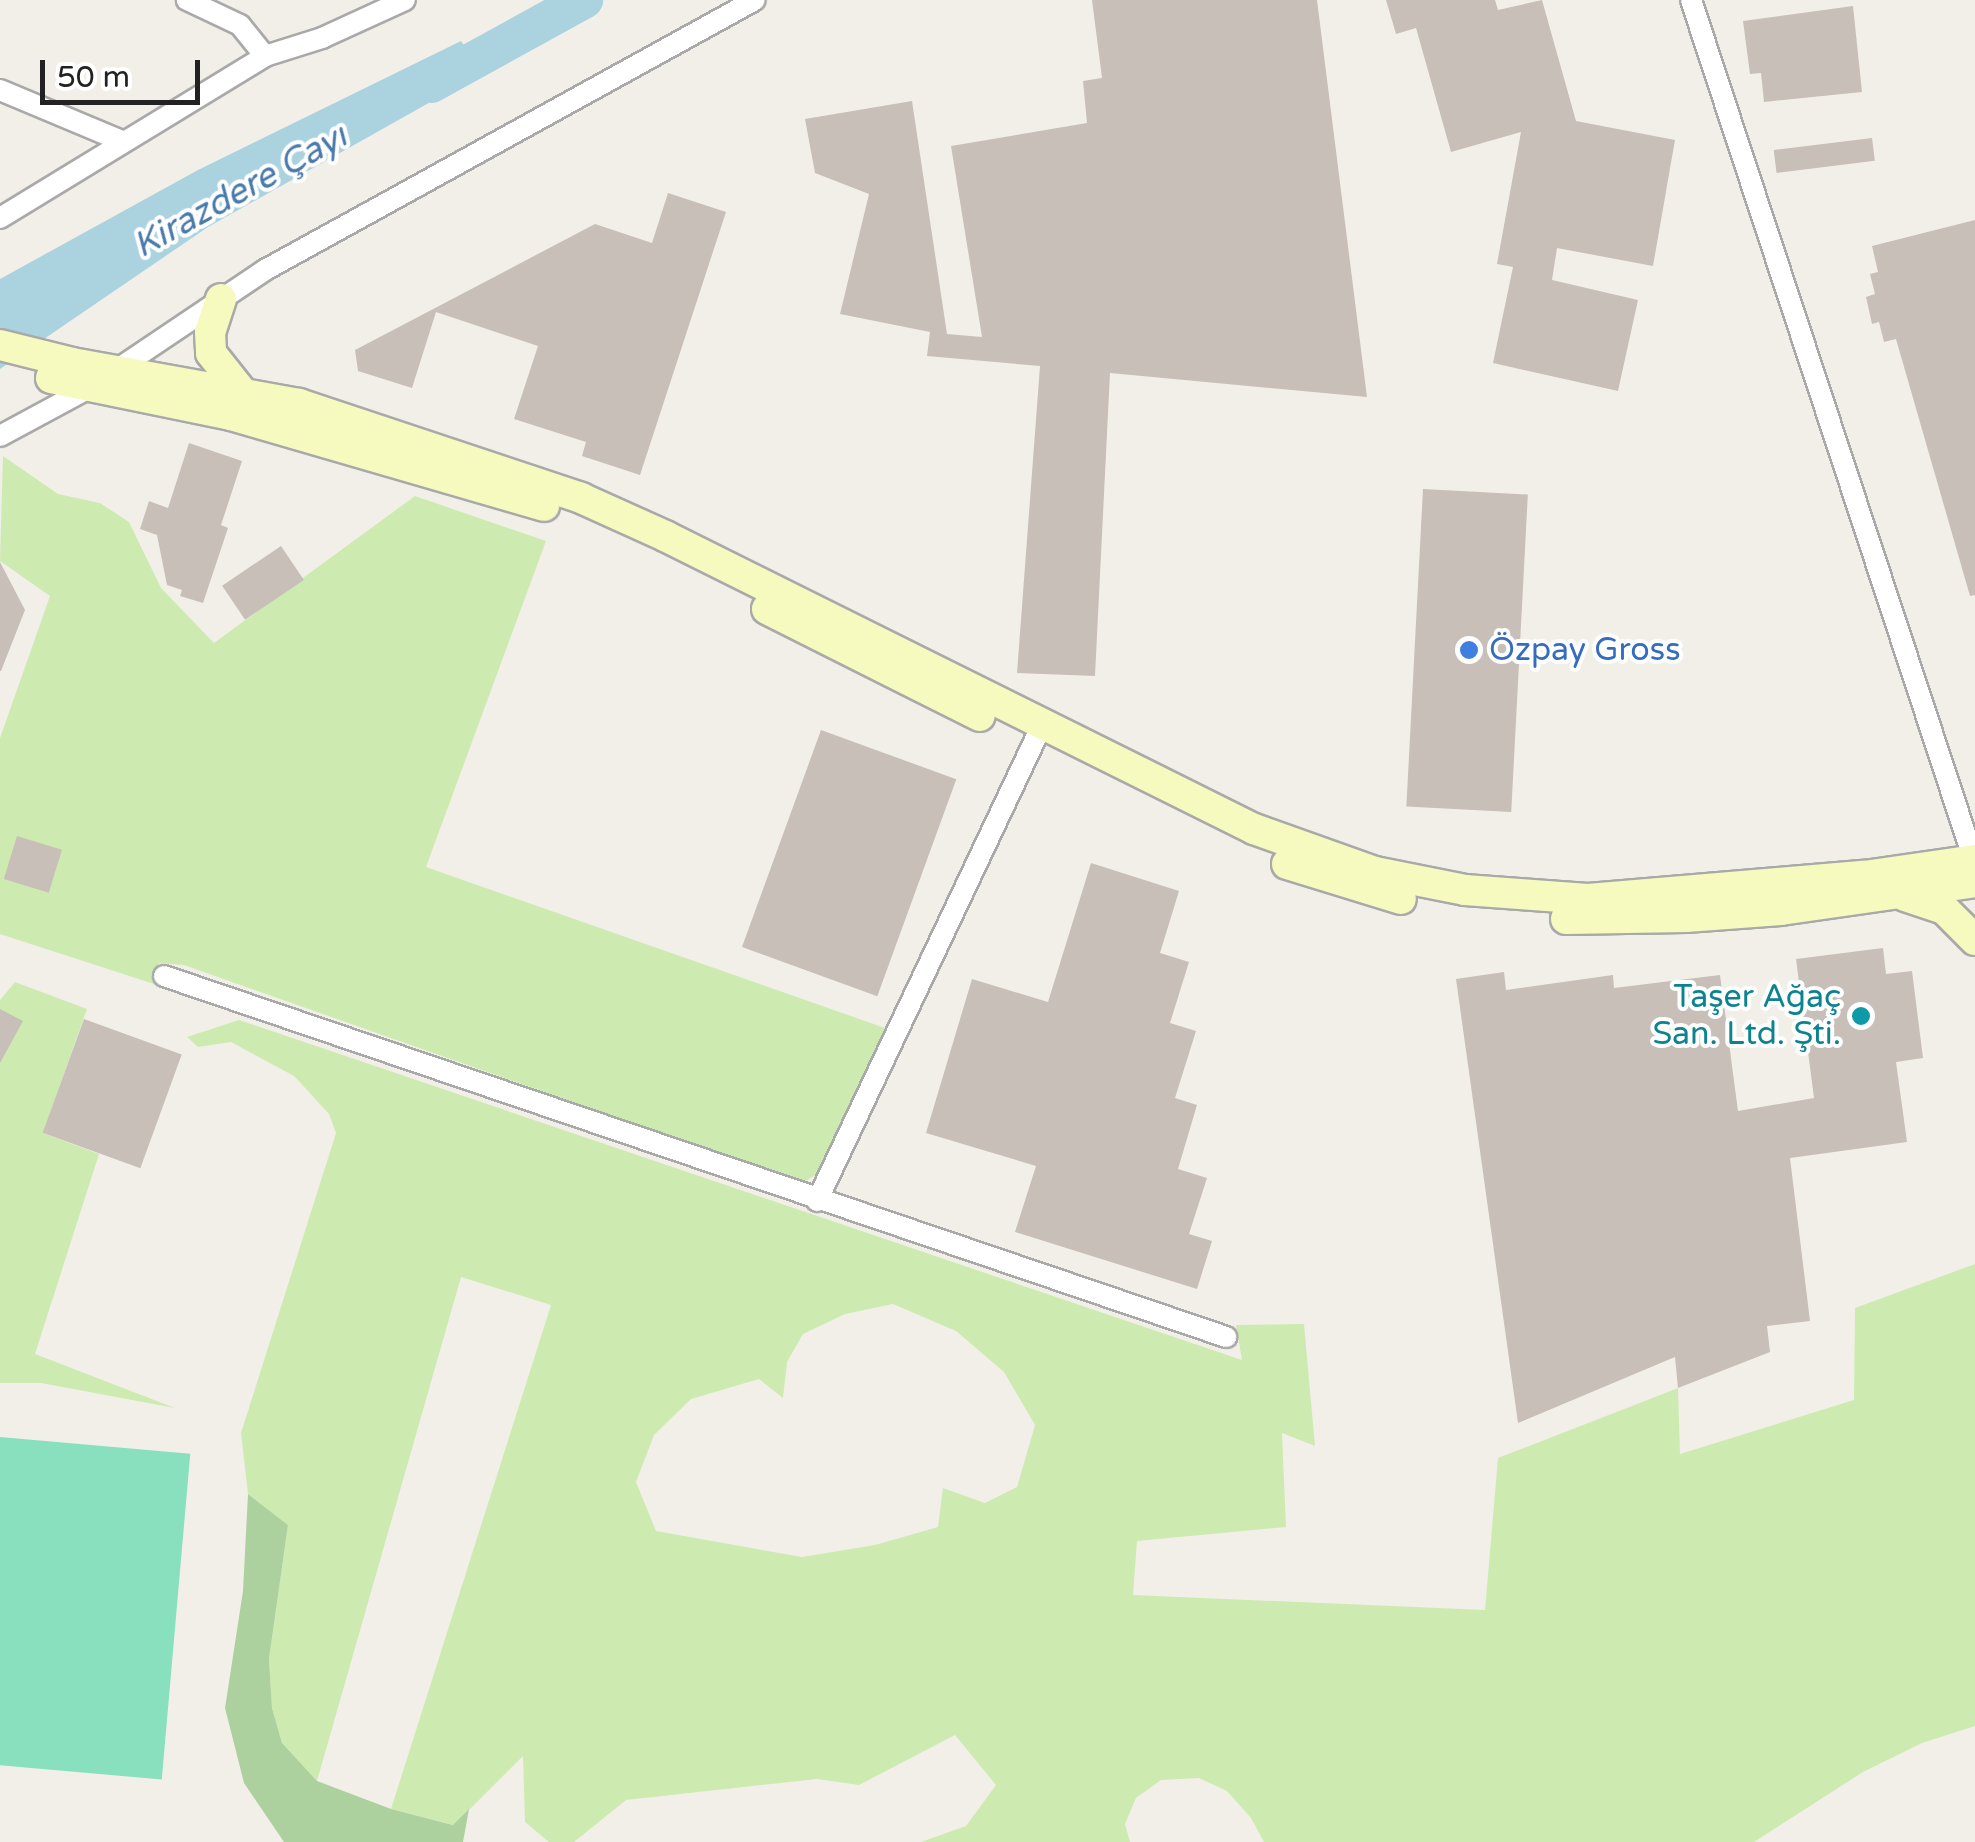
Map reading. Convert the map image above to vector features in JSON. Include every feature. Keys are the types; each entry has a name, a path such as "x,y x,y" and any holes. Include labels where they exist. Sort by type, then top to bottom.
{"main road":[{"path":"221,298 210,332 211,353 241,391"},
{"path":"0,344 91,387 287,430 580,519 1038,734 1283,841 1376,872 1465,890 1555,898 1691,893 1975,867"},
{"path":"0,365 64,371 117,369 241,391 368,425 581,498 665,536 1282,862 1356,888 1440,906 1568,919 1686,917 1897,894 1975,867"},
{"path":"1897,894 1944,909 1975,940"}],"street":[{"path":"188,0 240,25 265,56"},
{"path":"0,218 265,56 322,38 405,0"},
{"path":"0,436 91,387 221,298 755,0"},
{"path":"1692,0 1975,867"},
{"path":"0,90 122,141"},
{"path":"817,1200 1038,734"},
{"path":"164,976 1226,1337"}],"green space":[{"path":"3,456 58,494 100,503 129,522 161,588 214,643 415,496 546,541 426,867 885,1028 819,1173 802,1183 184,965 159,963 154,984 0,934 0,738 50,596 0,561"},
{"path":"15,982 87,1009 43,1133 99,1154 35,1354 175,1408 41,1383 0,1383 0,1000"},
{"path":"239,1020 1242,1360 1236,1325 1304,1324 1315,1446 1282,1433 1286,1527 1137,1541 1133,1595 1485,1610 1498,1458 1678,1388 1680,1454 1854,1400 1855,1308 1975,1264 1975,1726 1922,1743 1863,1772 1754,1842 1264,1842 1251,1818 1227,1791 1199,1778 1161,1780 1136,1798 1125,1824 1130,1842 921,1842 966,1826 996,1785 955,1735 859,1785 817,1779 626,1800 574,1842 549,1842 525,1822 523,1756 454,1825 391,1809 551,1305 461,1277 317,1781 282,1743 272,1708 269,1659 288,1525 248,1494 241,1433 336,1133 329,1114 294,1076 231,1042 198,1047 187,1037","holes":["893,1304 956,1331 1004,1372 1035,1425 1017,1487 985,1503 943,1488 938,1527 875,1545 802,1557 656,1531 636,1482 654,1435 691,1399 759,1379 783,1398 787,1362 803,1334 845,1314"]},
{"path":"0,1437 190,1454 162,1779 0,1765"},
{"path":"248,1494 288,1525 269,1659 272,1708 282,1743 317,1781 391,1809 453,1825 469,1809 463,1842 284,1842 244,1783 225,1708 243,1591"}],"water":[{"path":"461,41 482,73 208,227 0,369 0,279 198,170"}],"building":[{"path":"1092,0 1317,0 1367,397 1110,373 1095,676 1017,673 1040,366 927,356 930,332 840,314 869,194 815,173 805,119 912,101 947,334 982,337 951,146 1087,123 1083,81 1102,78"},
{"path":"1386,0 1495,0 1498,10 1542,0 1576,121 1675,140 1653,266 1557,248 1552,280 1638,300 1618,391 1493,363 1513,267 1497,264 1521,132 1451,152 1416,28 1396,34"},
{"path":"1853,6 1862,92 1764,102 1761,73 1750,74 1743,21"},
{"path":"1872,138 1875,161 1777,173 1774,150"},
{"path":"668,193 726,212 640,475 582,456 586,442 514,419 538,346 436,312 412,388 358,371 355,350 595,224 652,243"},
{"path":"1975,220 1975,595 1970,596 1896,339 1884,342 1879,322 1872,324 1866,297 1875,294 1870,274 1878,272 1872,246"},
{"path":"189,443 242,461 221,525 228,528 203,603 180,596 182,590 167,585 157,535 140,529 149,501 168,508"},
{"name":"Özpay Gross","path":"1423,489 1528,494 1511,812 1406,807"},
{"path":"281,546 304,580 245,620 222,586"},
{"path":"0,562 25,610 1,671 0,671"},
{"path":"821,730 956,779 877,996 742,947"},
{"path":"17,836 62,850 49,893 4,879"},
{"path":"1091,863 1179,891 1160,953 1189,962 1170,1023 1196,1031 1175,1098 1197,1105 1178,1169 1207,1178 1189,1234 1212,1241 1197,1289 1015,1232 1036,1166 926,1133 972,979 1048,1002"},
{"path":"1883,948 1886,974 1912,971 1923,1058 1896,1062 1907,1142 1790,1158 1810,1321 1767,1326 1770,1352 1678,1388 1675,1357 1518,1423 1456,979 1504,972 1506,990 1613,975 1614,988 1720,975 1738,1111 1814,1098 1796,959"},
{"path":"0,1009 23,1021 0,1063"},
{"path":"84,1019 182,1055 140,1168 43,1133"}],"waterway":[{"name":"Kirazdere Çayı","path":"431,84 584,0"}],"place":[{"name":"Özpay Gross","path":"1469,650"},
{"name":"Taşer Ağaç San. Ltd. Şti.","path":"1861,1016"}]}
